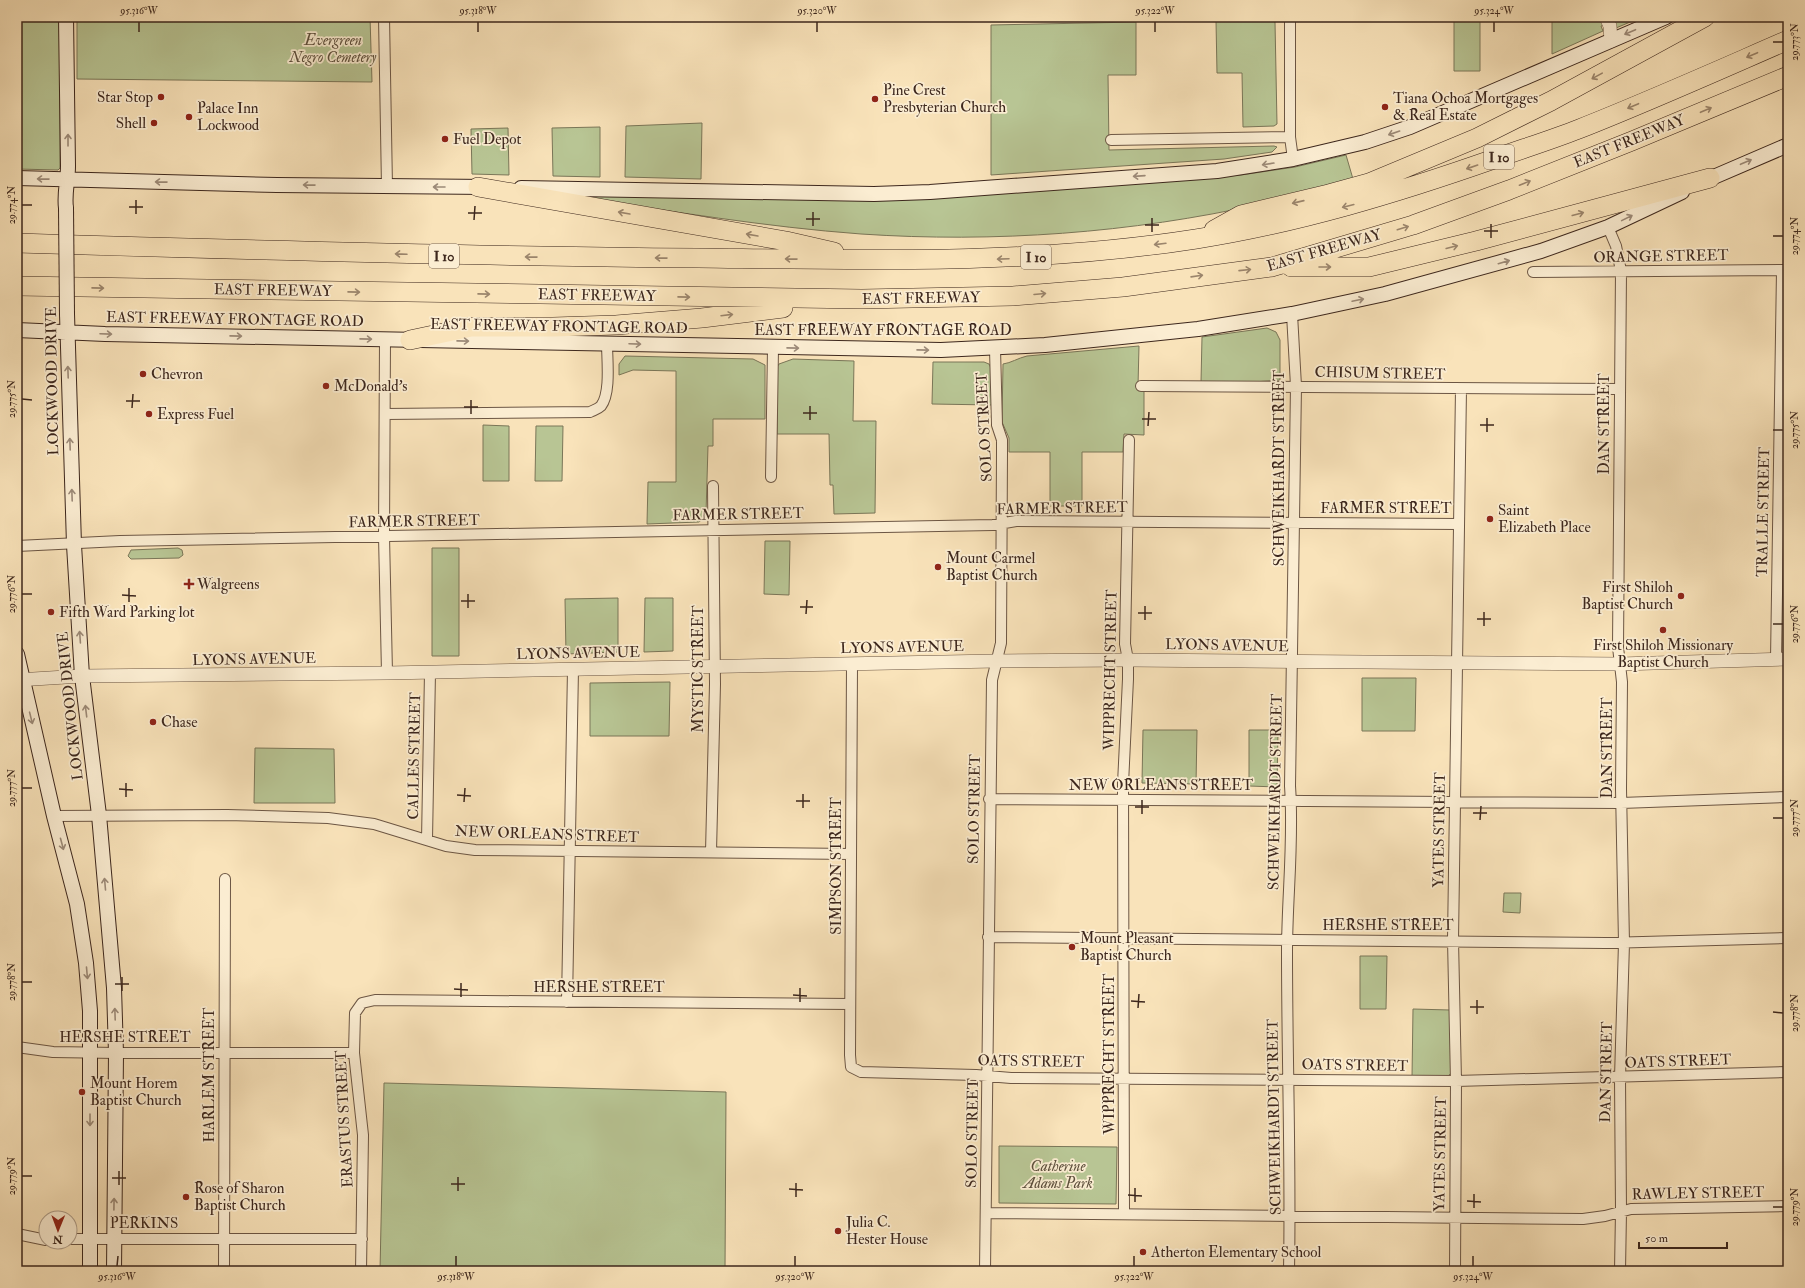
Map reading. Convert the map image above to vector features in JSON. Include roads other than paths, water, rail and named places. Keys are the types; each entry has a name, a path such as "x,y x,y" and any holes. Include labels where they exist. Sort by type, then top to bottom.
{"highway":[{"path":"1198,239 1240,215 1369,183 1477,138 1551,101 1705,17"},
{"name":"EAST FREEWAY","path":"17,243 441,256 872,260 1004,259 1058,256 1198,239 1316,214 1429,182 1578,130 1788,40"},
{"name":"EAST FREEWAY","path":"17,286 862,300 1013,296 1123,287 1272,267 1413,225 1509,190 1788,76"},
{"path":"1272,267 1369,267 1476,241 1710,178"},
{"path":"478,187 786,242 872,260"},
{"path":"410,340 471,327 553,328 616,325 702,318 862,300"}],"main road":[{"name":"LOCKWOOD DRIVE","path":"66,17 68,179 64,194 66,208 67,331 74,545 82,676 99,815 114,988 116,1053 114,1271"},
{"path":"17,178 874,194 922,192 1217,171 1293,159 1365,142 1410,127 1666,17"},
{"name":"EAST FREEWAY FRONTAGE ROAD","path":"17,330 67,331 105,334 607,343 773,348 941,350 995,349 1097,340 1198,329 1292,314 1385,294 1467,273 1541,251 1608,227 1710,178 1788,145"},
{"name":"LOCKWOOD DRIVE","path":"17,654 20,680 77,904 83,935 90,1011 90,1271"}],"street":[{"path":"384,17 387,186"},
{"path":"1290,17 1290,137 1293,159"},
{"path":"1606,17 1610,26 1611,41"},
{"path":"1111,140 1290,137"},
{"name":"DAN STREET","path":"1608,227 1616,246 1621,271 1618,647 1622,682 1621,803 1624,943 1620,1078 1620,1271"},
{"name":"ORANGE STREET","path":"1533,272 1785,270"},
{"name":"TRALLE STREET","path":"1782,659 1785,270"},
{"name":"SCHWEIKHARDT STREET","path":"1289,1271 1290,1217 1287,1079 1287,939 1291,800 1296,386 1292,314"},
{"path":"385,339 384,536 388,673"},
{"path":"385,414 590,412 600,407 605,399 607,390 607,343"},
{"path":"771,477 773,348"},
{"name":"SOLO STREET","path":"986,1271 988,937 992,680 1001,643 1002,440 997,425 995,349"},
{"name":"CHISUM STREET","path":"1141,386 1619,389"},
{"name":"YATES STREET","path":"1455,1271 1456,1082 1453,940 1461,389"},
{"name":"WIPPRECHT STREET","path":"1124,1213 1123,800 1128,660 1125,644 1129,440"},
{"name":"MYSTIC STREET","path":"711,852 714,666 713,486"},
{"name":"FARMER STREET","path":"17,546 384,536 993,525 1016,521 1459,524"},
{"name":"LYONS AVENUE","path":"20,680 82,676 388,673 996,661 1128,660 1620,664 1782,659"},
{"name":"SIMPSON STREET","path":"851,1067 852,664"},
{"path":"567,1002 572,669"},
{"name":"CALLES STREET","path":"427,840 430,672"},
{"name":"NEW ORLEANS STREET","path":"990,799 1621,803 1788,797"},
{"name":"NEW ORLEANS STREET","path":"54,816 227,815 328,818 374,824 446,846 475,850 851,854"},
{"name":"HARLEM STREET","path":"224,1271 225,879"},
{"name":"HERSHE STREET","path":"988,937 1453,940 1624,943 1788,938"},
{"name":"HERSHE STREET","path":"355,1013 362,1003 375,1000 850,1004"},
{"name":"ERASTUS STREET","path":"355,1013 354,1052 363,1135 361,1271"},
{"name":"HERSHE STREET","path":"17,1047 53,1052 90,1053 354,1052"},
{"name":"OATS STREET","path":"851,1067 861,1072 976,1075 987,1077 1124,1077 1456,1082 1788,1072"},
{"name":"RAWLEY STREET","path":"986,1212 1124,1213 1290,1217 1583,1219 1605,1216 1621,1211 1668,1207 1788,1206"},
{"path":"17,1234 38,1238"},
{"name":"PERKINS","path":"78,1239 362,1238"}],"place":[{"name":"Star Stop","path":"161,97"},
{"name":"Pine Crest Presbyterian Church","path":"875,99"},
{"name":"Tiana Ochoa Mortgages & Real Estate","path":"1385,107"},
{"name":"Palace Inn Lockwood","path":"189,117"},
{"name":"Shell","path":"154,123"},
{"name":"Fuel Depot","path":"445,139"},
{"name":"Chevron","path":"143,374"},
{"name":"McDonald's","path":"326,386"},
{"name":"Express Fuel","path":"149,414"},
{"name":"Saint Elizabeth Place","path":"1490,519"},
{"name":"Mount Carmel Baptist Church","path":"938,567"},
{"name":"Walgreens","path":"189,584"},
{"name":"First Shiloh Baptist Church","path":"1681,596"},
{"name":"Fifth Ward Parking lot","path":"51,612"},
{"name":"First Shiloh Missionary Baptist Church","path":"1663,630"},
{"name":"Chase","path":"153,722"},
{"name":"Mount Pleasant Baptist Church","path":"1072,947"},
{"name":"Mount Horem Baptist Church","path":"82,1092"},
{"name":"Rose of Sharon Baptist Church","path":"186,1197"},
{"name":"Julia C. Hester House","path":"838,1231"},
{"name":"Atherton Elementary School","path":"1143,1252"}],"park label":[{"name":"Evergreen Negro Cemetery","path":"333,48"},
{"name":"Catherine Adams Park","path":"1058,1174"}]}
